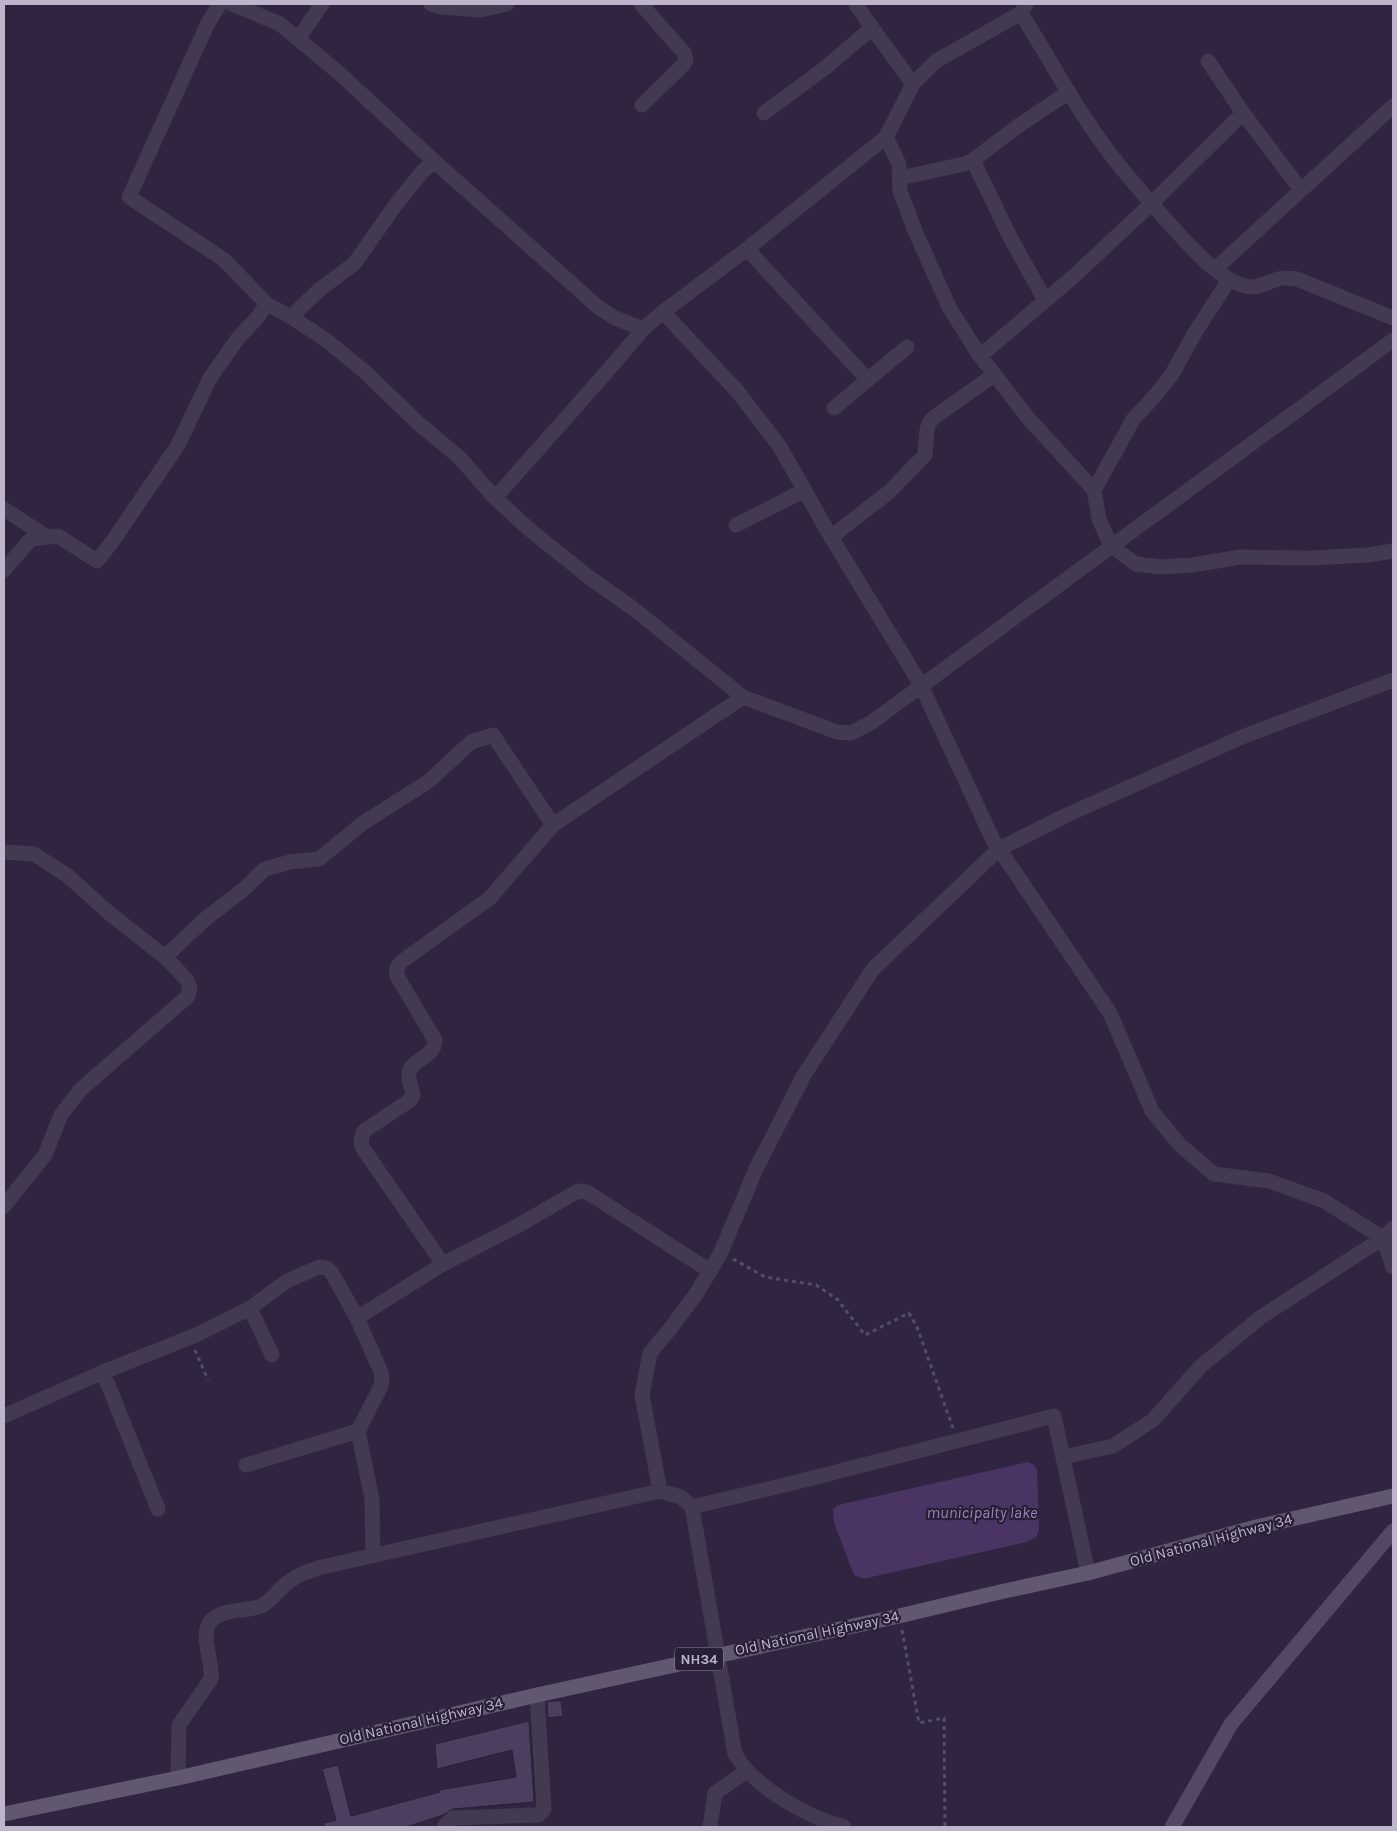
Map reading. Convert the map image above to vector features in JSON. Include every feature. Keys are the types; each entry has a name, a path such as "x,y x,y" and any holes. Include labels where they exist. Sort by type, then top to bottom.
{"main road":[{"name":"Old National Highway 34","path":"4,1814 178,1778 537,1695 1088,1573 1256,1527 1393,1496"},
{"path":"1172,1827 1231,1724 1393,1531"}],"street":[{"path":"220,4 204,32 129,197 223,259 267,304 326,340 364,371 418,423 460,458 495,498 530,530 590,578 634,609 743,697 837,732 851,732 872,722 1393,340"},
{"path":"232,4 280,24 339,73 434,161 598,307 615,318 643,329"},
{"path":"298,39 322,4"},
{"path":"432,4 441,7 480,10 507,4"},
{"path":"640,4 684,53 686,59 684,64 642,105"},
{"path":"856,4 912,84"},
{"path":"495,498 614,365 643,329 747,249 886,137 912,84 936,61 1024,8 1069,92 1110,154 1151,204 1186,242 1228,280 1249,287 1257,287 1276,279 1297,279 1393,318"},
{"path":"764,113 825,68 872,28"},
{"path":"1208,61 1244,113 1302,190"},
{"path":"900,178 964,164 973,160 1018,126 1069,92"},
{"path":"1215,268 1393,106"},
{"path":"980,356 1073,277 1244,113"},
{"path":"886,137 898,159 900,191 950,309 980,356 1029,419 1094,490 1099,520 1111,546 1136,564 1162,567 1193,565 1241,557 1311,558 1368,555 1393,551"},
{"path":"973,160 1010,237 1045,300"},
{"path":"291,317 320,289 354,264 397,203 434,161"},
{"path":"747,249 868,380"},
{"path":"1094,490 1134,418 1172,374 1228,280"},
{"path":"4,570 31,539 47,537 58,536 97,561 178,445 210,378 238,338 256,320 267,304"},
{"path":"663,312 746,402 780,447 831,537 921,685 993,840 1110,1013 1152,1111 1180,1145 1214,1174 1270,1181 1324,1201 1388,1233"},
{"path":"834,408 907,347"},
{"path":"831,537 889,492 925,455 927,430 933,418 994,375"},
{"path":"736,524 805,490"},
{"path":"4,509 47,537"},
{"path":"660,1491 642,1395 650,1353 691,1301 710,1271 721,1252 756,1169 804,1076 873,969 1000,849 1069,814 1242,737 1393,680"},
{"path":"443,1264 362,1147 361,1139 364,1131 409,1101 413,1096 412,1087 408,1079 409,1072 413,1065 431,1052 435,1046 435,1040 397,976 397,968 401,962 490,898 553,825 743,697"},
{"path":"165,958 204,920 265,870 290,862 319,859 363,823 429,781 471,742 493,735 553,825"},
{"path":"4,852 34,854 68,876 109,914 165,958 187,980 190,989 187,997 80,1090 61,1115 45,1155 4,1206"},
{"path":"357,1318 443,1264 519,1225 578,1191 587,1192 710,1271"},
{"path":"1388,1233 1393,1267"},
{"path":"1063,1457 1112,1446 1153,1420 1201,1366 1254,1323 1388,1233"},
{"path":"4,1416 103,1372 190,1338 250,1308 287,1282 319,1267 327,1268 332,1273 357,1318 380,1372 382,1382 380,1390 358,1431 372,1499 373,1554"},
{"path":"250,1308 272,1355"},
{"path":"103,1372 158,1509"},
{"path":"692,1507 1054,1416 1088,1573"},
{"path":"246,1465 358,1431"},
{"path":"178,1778 179,1726 211,1679 212,1671 206,1633 210,1622 219,1616 262,1606 286,1584 302,1573 373,1554 660,1491 681,1497 692,1507 735,1754 747,1771 762,1784 801,1810 844,1827"},
{"path":"444,1827 453,1818 513,1821 538,1815 542,1812 544,1809 537,1695"},
{"path":"710,1827 715,1793 747,1771"}],"path":[{"path":"721,1252 765,1277 816,1284 837,1299 865,1335 909,1313 918,1327 958,1440"},
{"path":"190,1338 208,1380"},
{"path":"899,1616 919,1723 944,1718 945,1827"}],"water":[{"name":"municipalty lake","path":"1028,1462 1034,1465 1037,1470 1039,1530 1036,1537 1027,1542 867,1578 854,1575 834,1523 833,1509 838,1505"}],"building":[{"path":"561,1701 563,1716 548,1718 547,1702"},
{"path":"529,1721 534,1802 453,1809 443,1815 406,1827 324,1827 324,1823 336,1820 322,1769 338,1765 351,1816 440,1792 439,1790 516,1777 512,1750 437,1769 435,1744"}]}
